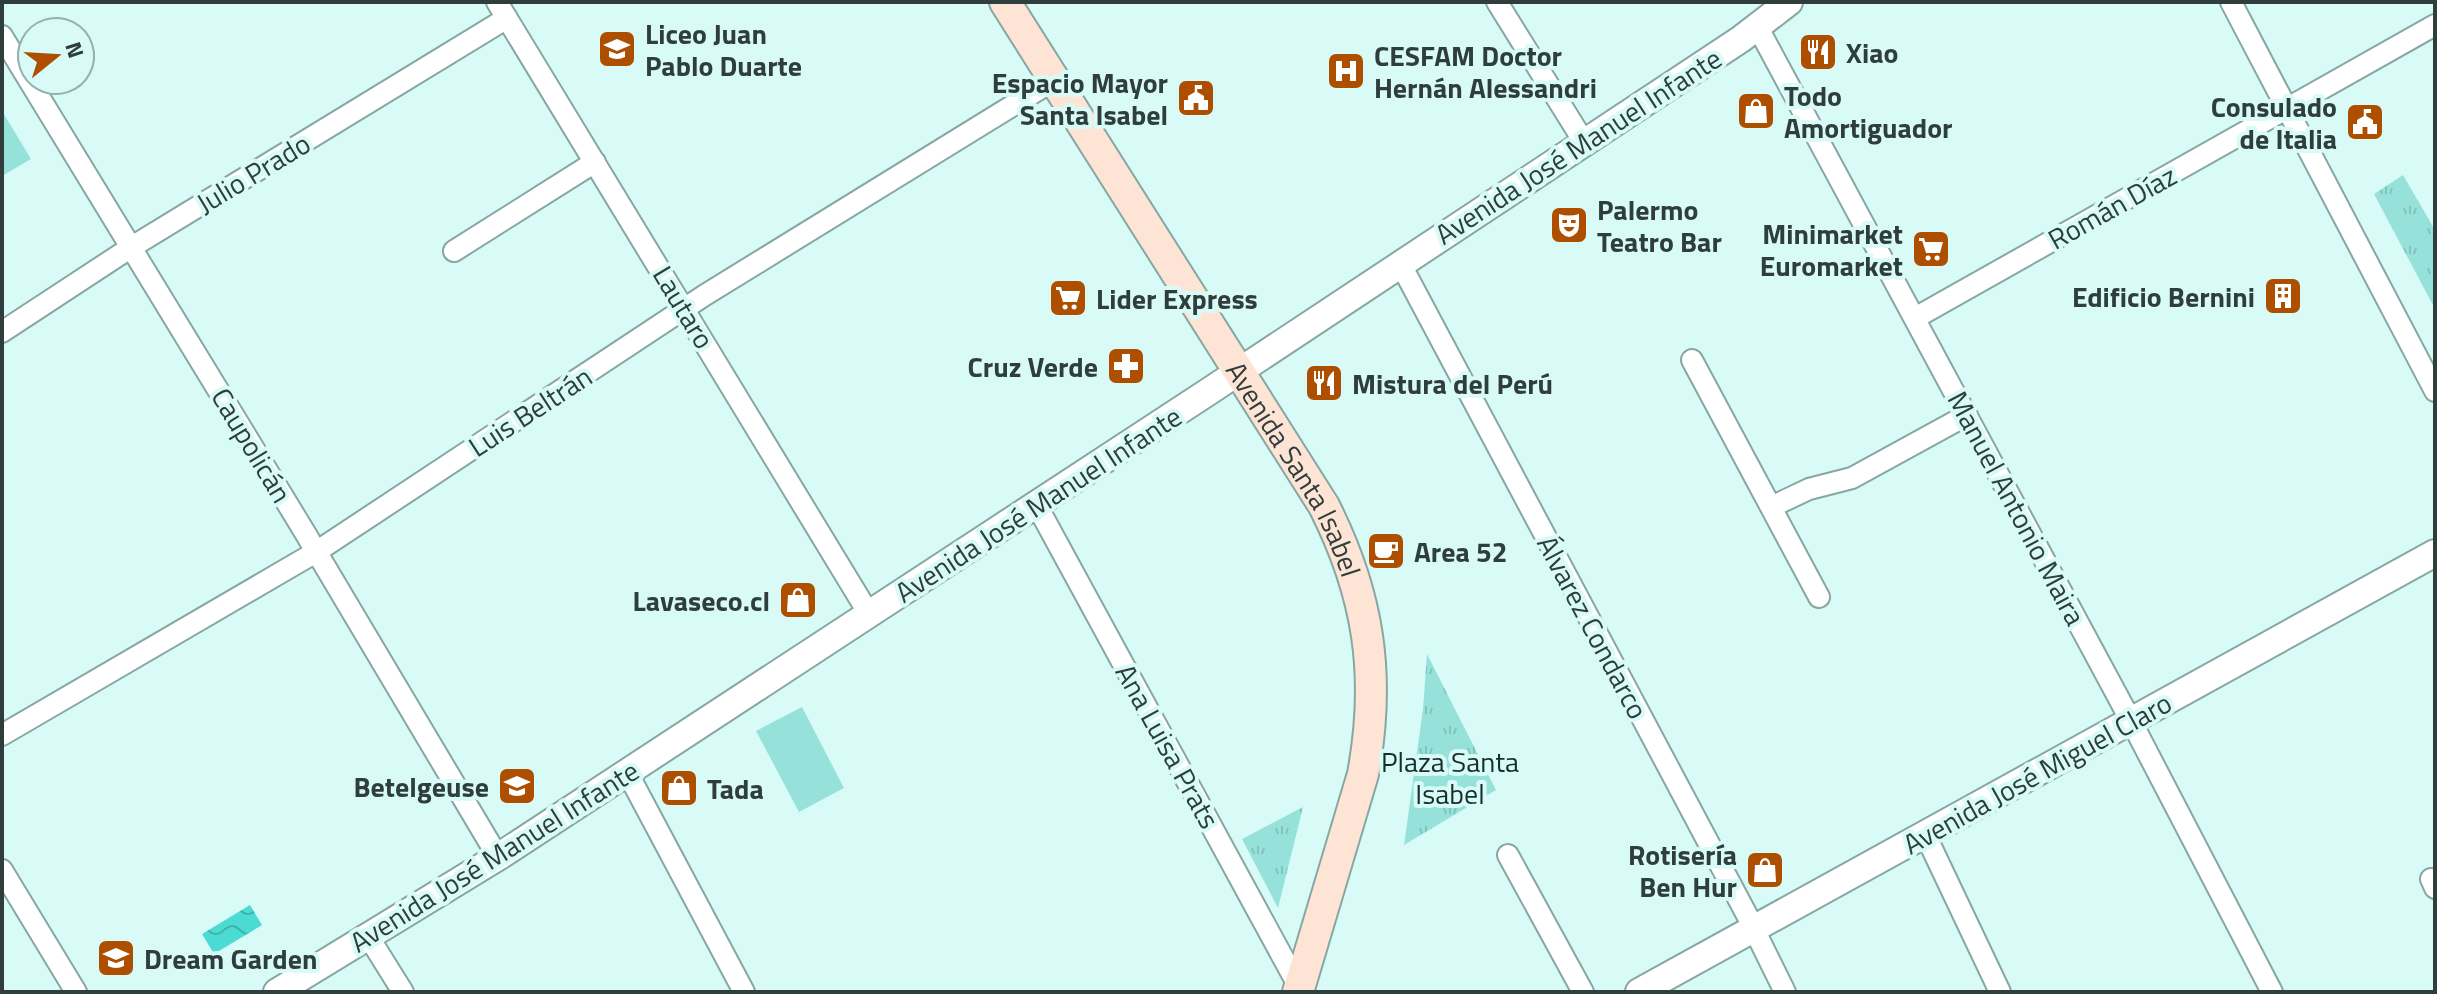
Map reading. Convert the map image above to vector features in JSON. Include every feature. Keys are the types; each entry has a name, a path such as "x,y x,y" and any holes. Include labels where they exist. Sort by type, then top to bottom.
{"main road":[{"name":"Avenida Santa Isabel","path":"1005,2 1324,506 1339,537 1362,603 1372,671 1370,729 1363,774 1299,990"}],"street":[{"path":"1497,2 1584,142"},
{"name":"Avenida José Manuel Infante","path":"277,992 498,857 1239,371 1789,2"},
{"path":"2231,2 2435,391"},
{"name":"Lautaro","path":"502,10 869,614"},
{"name":"Julio Prado","path":"2,332 502,10"},
{"name":"Román Díaz","path":"1915,318 2435,25"},
{"name":"Manuel Antonio Maira","path":"1757,26 2131,721 2272,992"},
{"name":"Caupolicán","path":"2,36 498,857"},
{"name":"Luis Beltrán","path":"2,735 316,552 685,309 1054,80"},
{"path":"454,251 595,162"},
{"name":"Álvarez Condarco","path":"1400,263 1785,992"},
{"path":"1692,360 1819,597"},
{"path":"1771,507 1809,489 1852,478 1967,415"},
{"name":"Ana Luisa Prats","path":"1036,504 1299,990"},
{"name":"Avenida José Miguel Claro","path":"1639,992 2435,553"},
{"path":"627,772 744,992"},
{"path":"1925,834 2000,992"},
{"path":"1508,855 1583,992"},
{"path":"2,870 76,992"},
{"path":"368,936 403,992"}],"green space":[{"path":"2,111 31,159 2,176"},
{"path":"2403,175 2435,230 2435,309 2374,194"},
{"name":"Plaza Santa Isabel","path":"1427,654 1496,790 1404,845 1423,709"},
{"path":"802,707 844,788 799,812 756,731"},
{"path":"1303,807 1278,908 1242,839"}],"water":[{"path":"250,905 262,925 214,954 202,934"}],"place":[{"name":"Liceo Juan Pablo Duarte","path":"617,49"},
{"name":"Xiao","path":"1818,52"},
{"name":"CESFAM Doctor Hernán Alessandri","path":"1346,71"},
{"name":"Espacio Mayor Santa Isabel","path":"1196,98"},
{"name":"Todo Amortiguador","path":"1756,111"},
{"name":"Consulado de Italia","path":"2365,122"},
{"name":"Palermo Teatro Bar","path":"1569,225"},
{"name":"Minimarket Euromarket","path":"1931,249"},
{"name":"Edificio Bernini","path":"2283,296"},
{"name":"Lider Express","path":"1068,298"},
{"name":"Cruz Verde","path":"1126,366"},
{"name":"Mistura del Perú","path":"1324,383"},
{"name":"Area 52","path":"1386,551"},
{"name":"Lavaseco.cl","path":"798,600"},
{"name":"Betelgeuse","path":"517,786"},
{"name":"Tada","path":"679,788"},
{"name":"Rotisería Ben Hur","path":"1765,870"},
{"name":"Dream Garden","path":"116,958"}]}
